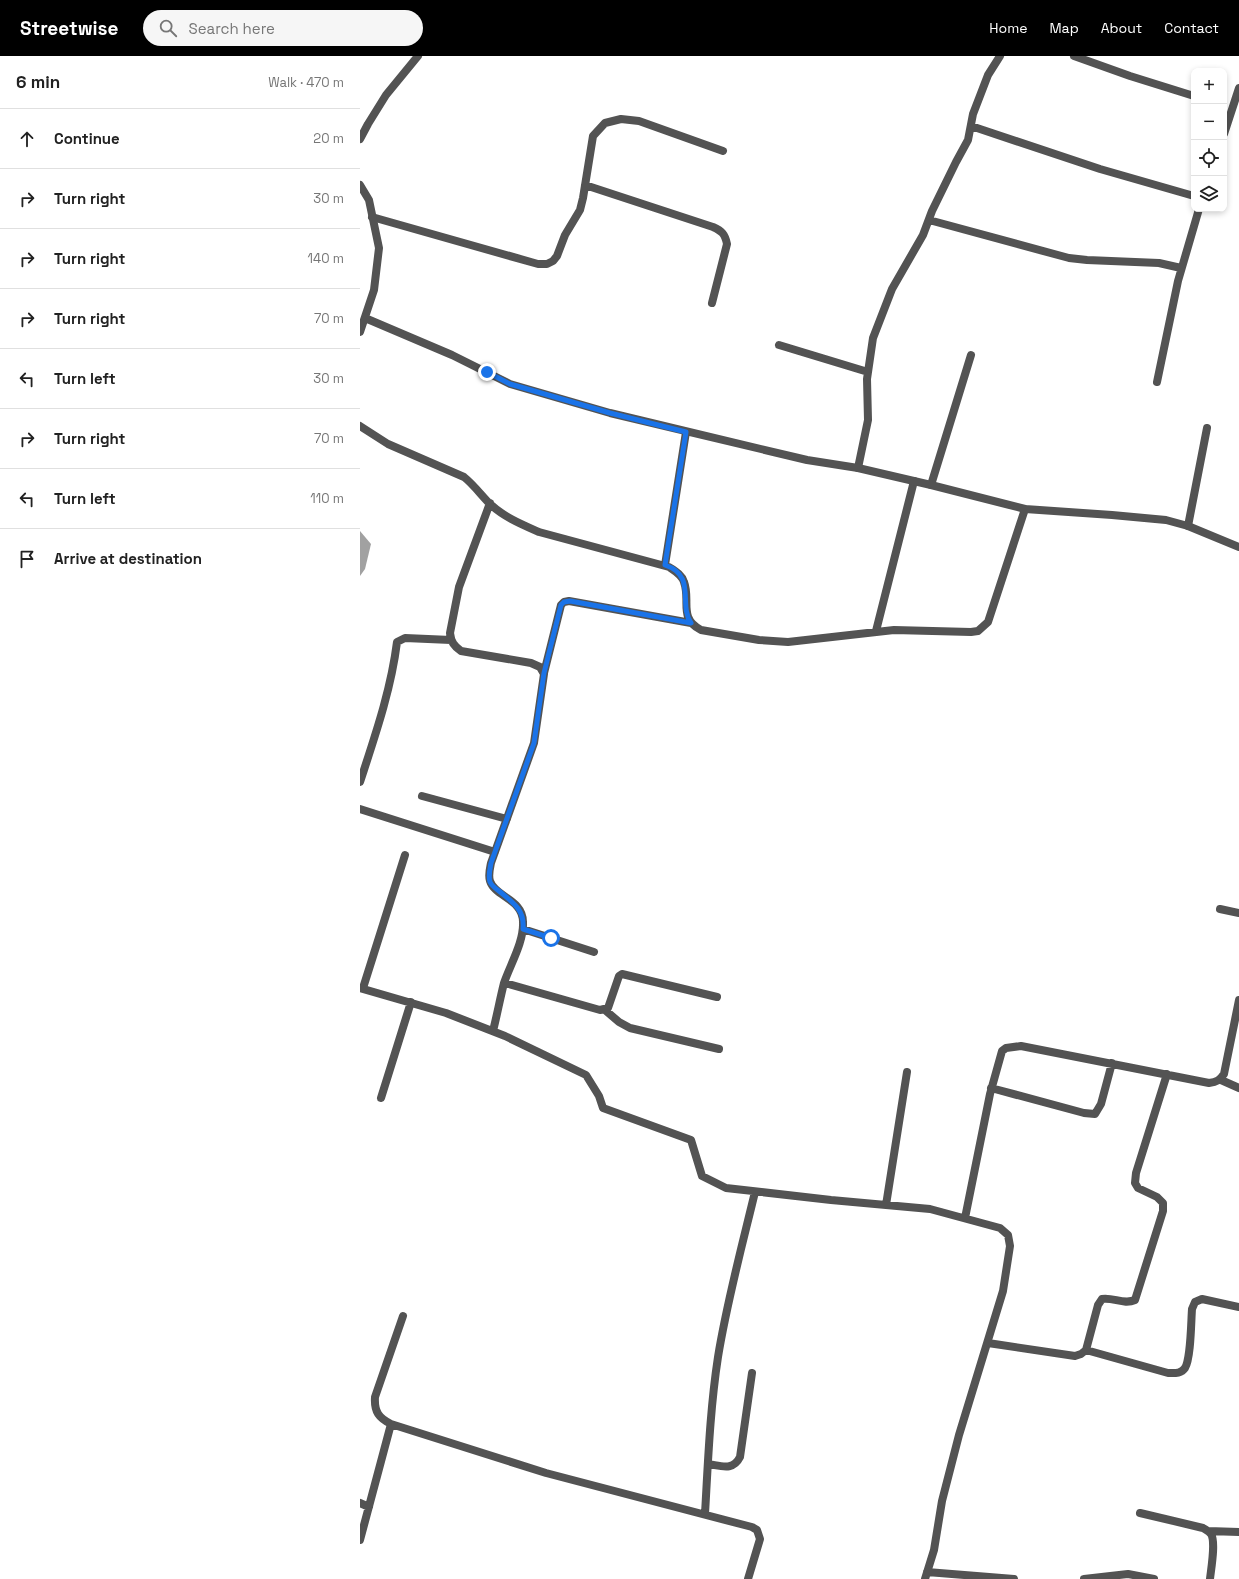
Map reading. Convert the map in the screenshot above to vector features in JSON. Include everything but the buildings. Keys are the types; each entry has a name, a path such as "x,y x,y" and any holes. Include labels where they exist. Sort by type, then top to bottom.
{"street":[{"path":"360,139 386,95 418,56"},
{"path":"858,468 868,420 868,372 873,338 892,289 923,235 956,162 968,140 973,114 988,75 1000,56"},
{"path":"1074,56 1130,76 1191,95"},
{"path":"1227,125 1239,88"},
{"path":"1227,106 1233,108"},
{"path":"372,217 538,264 547,264 553,261 557,256 565,235 580,210 593,136 605,123 621,119 639,121 723,151"},
{"path":"971,126 1100,169 1191,195"},
{"path":"360,185 368,200 380,248 374,290 360,332"},
{"path":"585,185 722,231 726,236 727,244 712,303"},
{"path":"1157,382 1181,268 1198,212"},
{"path":"929,220 1070,258 1159,263 1181,268"},
{"path":"365,318 452,355 510,384 610,413 807,460 858,468 1025,509 1166,520 1188,526 1239,547"},
{"path":"779,346 868,372"},
{"path":"931,485 971,355"},
{"path":"360,426 388,444 464,477 472,483 490,504 507,518 539,532 665,565 679,574 684,582 687,612 691,623"},
{"path":"1188,526 1207,428"},
{"path":"665,565 686,432"},
{"path":"876,632 914,481"},
{"path":"490,504 459,587 450,633 451,640 455,646 462,651 531,663 540,667 544,673"},
{"path":"493,1031 504,983 522,934 523,922 521,913 517,906 493,886 490,881 489,872 534,743 544,673 561,605 564,602 570,601 691,623 701,630 759,640 788,642 876,632 911,630 978,631 988,622 1025,509"},
{"path":"360,782 383,713 393,670 397,642 405,638 451,640"},
{"path":"422,796 507,819"},
{"path":"360,809 495,852"},
{"path":"405,855 362,988 446,1013 493,1031 586,1075 599,1096 603,1108 691,1140 702,1176 726,1188 930,1209 1000,1228 1008,1235 1010,1246 1003,1291 959,1435 942,1501 934,1550 926,1576 1014,1579"},
{"path":"1220,909 1239,913"},
{"path":"523,929 594,952"},
{"path":"605,1010 608,1008 619,976 622,974 717,997"},
{"path":"504,983 600,1010 605,1010 619,1022 630,1028 719,1049"},
{"path":"965,1218 991,1088 1002,1051 1012,1046 1021,1046 1209,1083 1216,1082 1221,1080 1224,1074 1239,1000"},
{"path":"381,1098 410,1002"},
{"path":"991,1088 1084,1113 1095,1114 1101,1104 1112,1063"},
{"path":"886,1205 908,1072"},
{"path":"988,1343 1075,1356 1086,1350 1098,1305 1102,1299 1108,1298 1129,1303 1135,1300 1164,1211 1163,1203 1157,1197 1138,1188 1135,1183 1136,1173 1167,1074"},
{"path":"1221,1080 1239,1088"},
{"path":"705,1514 711,1416 718,1357 735,1273 755,1192"},
{"path":"1086,1350 1168,1373 1178,1373 1184,1368 1188,1358 1192,1309 1195,1302 1202,1299 1239,1307"},
{"path":"403,1316 375,1397 374,1405 376,1413 380,1419 391,1424 546,1473 752,1527 757,1530 760,1539 748,1579"},
{"path":"708,1464 731,1467 737,1463 740,1457 752,1373"},
{"path":"360,1540 391,1424"},
{"path":"360,1503 369,1507"},
{"path":"1140,1513 1203,1528 1208,1531 1211,1534 1213,1541 1210,1579"},
{"path":"1208,1531 1239,1532"},
{"path":"1084,1579 1128,1574 1154,1579"}],"shaded area":[{"path":"360,531 371,544 365,569 360,576"}],"route":[{"path":"487,372 510,384 610,413 686,432 665,565 679,574 684,582 687,612 691,623 570,601 564,602 561,605 544,673 534,743 526,769 491,863 489,872 490,881 493,886 517,906 521,913 523,929 551,938"}]}
